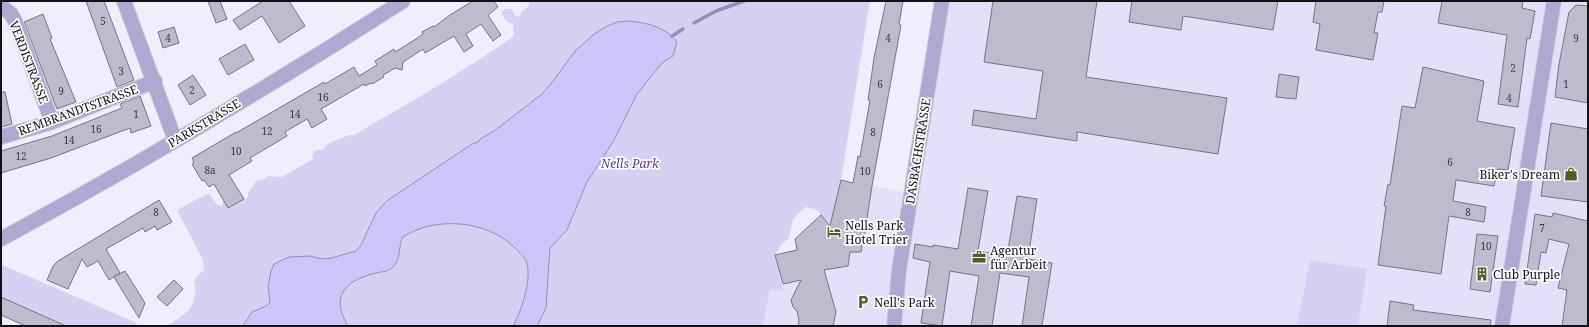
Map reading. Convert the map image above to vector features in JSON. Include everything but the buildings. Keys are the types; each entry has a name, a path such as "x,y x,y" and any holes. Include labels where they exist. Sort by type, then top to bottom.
{"street":[{"path":"124,1 175,140"},
{"name":"PARKSTRASSE","path":"1,239 175,140 403,1"},
{"name":"DASBACHSTRASSE","path":"894,326 899,270 942,1"},
{"path":"1502,326 1554,1"},
{"name":"VERDISTRASSE","path":"1,6 11,14 15,21 52,122"},
{"name":"REMBRANDTSTRASSE","path":"1,137 52,122 154,81"}],"shaded area":[{"path":"935,1 1588,1 1588,326 765,326 763,324 770,290 783,290 783,284 775,255 797,250 795,239 821,215 830,226 841,180 904,192"},
{"path":"627,21 655,26 667,33 677,42 673,56 662,63 637,94 613,142 587,182 567,230 550,248 546,308 537,326 513,326 522,304 527,285 528,268 522,255 503,238 489,231 475,226 445,224 416,230 403,237 396,264 391,269 362,277 347,287 340,299 340,307 348,326 243,326 252,312 266,306 270,302 268,286 274,264 289,257 310,256 322,259 356,251 361,245 376,213 388,200 494,131 542,94 575,51 593,35 605,27 617,22"}],"green space":[{"name":"Nells Park","path":"529,1 870,1 841,180 830,226 817,210 806,207 793,219 789,238 782,244 775,255 783,290 770,290 763,324 765,326 168,326 188,311 192,305 196,291 194,281 204,270 203,260 177,210 209,193 216,204 221,206 224,199 240,199 241,201 248,197 248,193 256,181 264,179 268,176 282,177 313,159 312,155 316,150 323,150 327,144 349,135 354,135 415,99 455,75 514,36 513,24 507,22 502,15 502,12 505,9 512,9 514,15 520,17 522,11 529,6"},
{"path":"1310,260 1367,269 1358,326 1297,326"},
{"path":"1,265 137,323 136,326 66,326 1,297"}],"waterway":[{"path":"694,23 716,11 744,1"},
{"path":"672,36 683,29"}],"place":[{"name":"Biker's Dream","path":"1571,174"},
{"name":"Nells Park Hotel Trier","path":"834,232"},
{"name":"Agentur für Arbeit","path":"979,257"},
{"name":"Club Purple","path":"1482,274"},
{"name":"Nell's Park","path":"863,302"}]}
